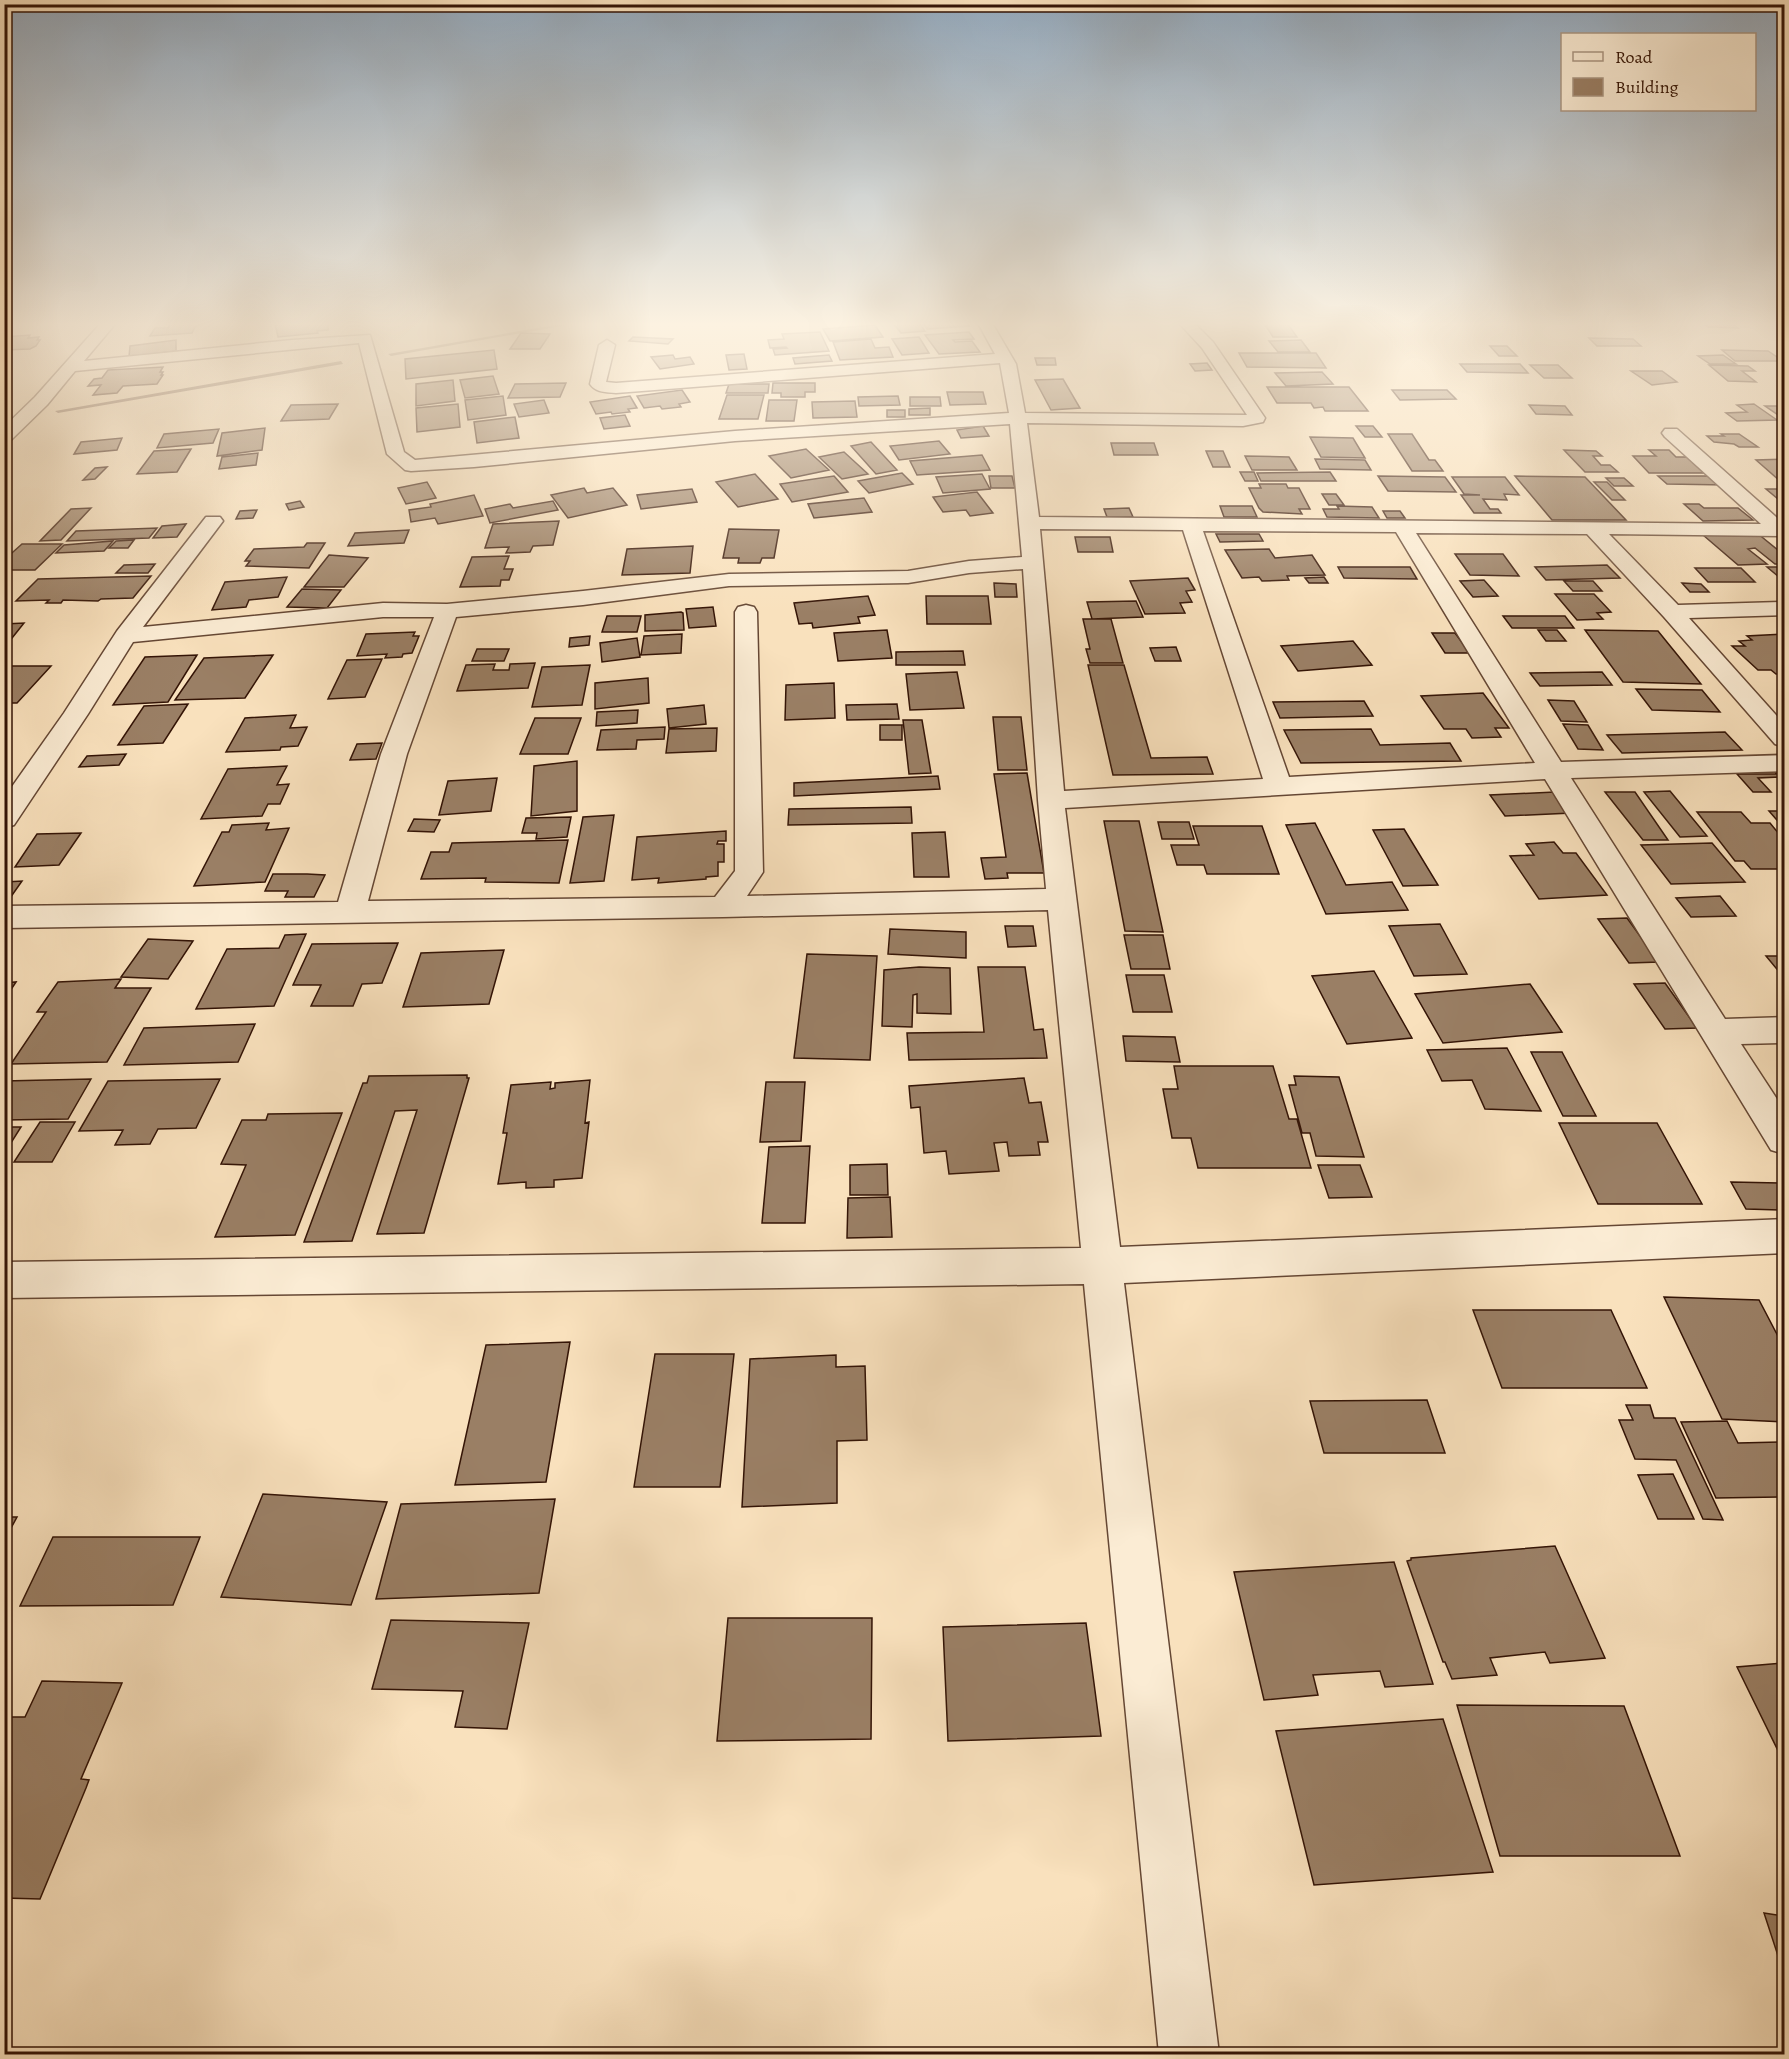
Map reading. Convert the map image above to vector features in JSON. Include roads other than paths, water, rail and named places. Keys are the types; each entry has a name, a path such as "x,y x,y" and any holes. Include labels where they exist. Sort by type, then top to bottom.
{"street":[{"path":"4,437 22,419"},
{"path":"387,419 396,454 411,466 474,462 735,436 1000,419"},
{"path":"1017,419 1030,523 1051,800 1189,2055"},
{"path":"1099,419 1243,421 1252,419"},
{"path":"1671,433 1782,530"},
{"path":"4,819 76,714 125,636 213,521"},
{"path":"1030,523 1782,530"},
{"path":"1191,525 1279,787"},
{"path":"1402,528 1555,770 1715,1032 1785,1139"},
{"path":"1593,529 1672,612 1785,739"},
{"path":"125,636 383,610 447,610 583,598 729,580 908,577 969,567 1033,562"},
{"path":"746,612 793,579"},
{"path":"692,585 746,612"},
{"path":"1672,612 1785,608"},
{"path":"350,911 394,754 447,610"},
{"path":"723,907 749,872 746,612"},
{"path":"1051,800 1555,770 1785,763"},
{"path":"749,872 788,905"},
{"path":"4,916 723,907 1062,899"},
{"path":"1715,1032 1785,1030"},
{"path":"4,1280 1102,1266 1785,1236"}]}
